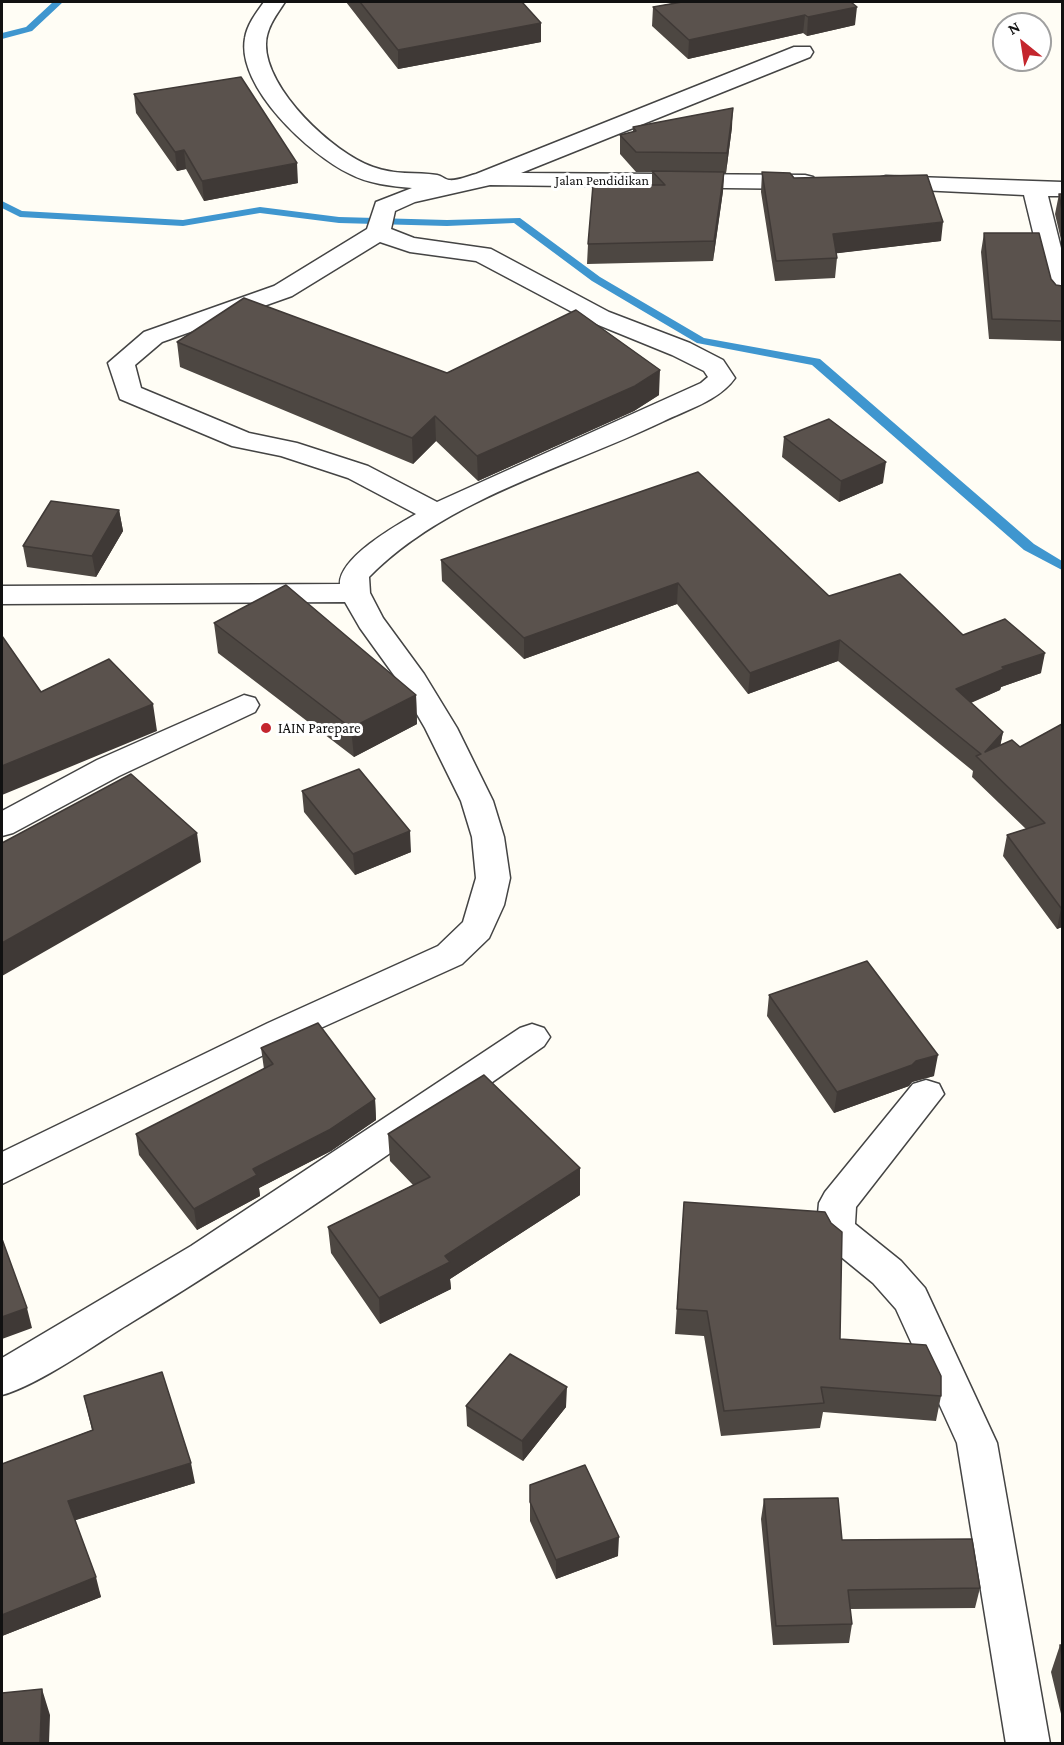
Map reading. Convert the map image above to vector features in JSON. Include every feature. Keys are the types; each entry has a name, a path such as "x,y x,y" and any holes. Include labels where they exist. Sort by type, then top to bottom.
{"street":[{"name":"Jalan Pendidikan","path":"274,2 264,16 255,41 258,67 270,92 323,145 356,169 390,178 418,182 483,180 824,182"},
{"path":"438,514 358,472 287,449 242,440 129,393 121,363 153,337 283,291 381,222 408,196 483,180 802,52"},
{"path":"859,183 1062,189"},
{"path":"1034,188 1062,298"},
{"path":"2,1169 280,1032 450,955 477,929 487,905 493,878 488,837 477,801 441,728 409,674 370,621 355,593 354,574 366,560 438,514 540,465 710,389 722,378 714,366 681,349 600,316 516,274 491,258 474,253 410,245 381,222"},
{"path":"2,595 201,592 355,593"},
{"path":"2,825 108,768 244,705"},
{"path":"2,1378 83,1333 303,1192 532,1037"},
{"path":"926,1094 838,1203 836,1225 842,1236 886,1272 911,1299 977,1443 1028,1743"}],"building":[{"path":"360,2 522,2 541,23 398,50"},
{"path":"682,2 851,2 857,7 808,17 805,15 689,40 653,7"},
{"path":"241,77 297,163 202,181 184,150 175,152 134,94"},
{"path":"733,108 727,153 636,152 620,135 636,131 633,127"},
{"path":"652,171 724,172 714,241 588,244 593,185 665,185"},
{"path":"762,172 790,173 794,178 927,175 943,222 833,234 837,258 776,261"},
{"path":"1059,194 1062,194 1062,210"},
{"path":"984,233 1039,233 1051,279 1056,285 1062,286 1062,321 992,319"},
{"path":"244,298 447,373 576,310 660,370 635,386 477,456 435,416 412,438 177,342"},
{"path":"829,419 886,462 841,481 784,437"},
{"path":"698,472 829,596 900,574 963,635 1005,619 1045,653 1002,667 1004,669 956,689 1003,732 985,752 1012,740 1020,747 1062,724 1062,908 1007,835 1045,823 976,756 981,754 840,640 750,673 678,583 524,638 441,560"},
{"path":"51,501 119,510 92,556 23,546"},
{"path":"286,585 416,695 351,728 214,623"},
{"path":"2,636 41,692 109,659 153,704 2,766"},
{"path":"359,769 410,831 353,854 302,791"},
{"path":"131,774 197,833 2,943 2,843"},
{"path":"867,961 938,1055 916,1061 912,1065 837,1092 769,995"},
{"path":"318,1023 375,1099 329,1130 253,1169 257,1175 194,1209 136,1134 273,1064 261,1048"},
{"path":"484,1075 580,1168 445,1256 450,1262 379,1298 328,1227 430,1177 388,1134"},
{"path":"684,1202 825,1212 831,1223 842,1232 840,1339 926,1345 941,1376 941,1396 821,1387 824,1403 724,1411 707,1311 677,1309"},
{"path":"2,1239 27,1308 2,1317"},
{"path":"510,1354 567,1387 522,1441 466,1406"},
{"path":"162,1372 191,1463 68,1501 96,1577 2,1615 2,1464 93,1430 84,1396"},
{"path":"585,1465 619,1537 556,1560 530,1502 530,1485"},
{"path":"838,1498 842,1540 972,1539 980,1588 848,1590 852,1624 776,1626 764,1499"},
{"path":"42,1689 40,1743 2,1743 2,1693"}],"waterway":[{"path":"2,36 29,29 58,2"},
{"path":"2,204 20,214 183,223 260,210 339,220 447,223 516,220 596,279 701,341 816,362 1029,547 1062,566"}],"place":[{"name":"IAIN Parepare","path":"266,728"}]}
